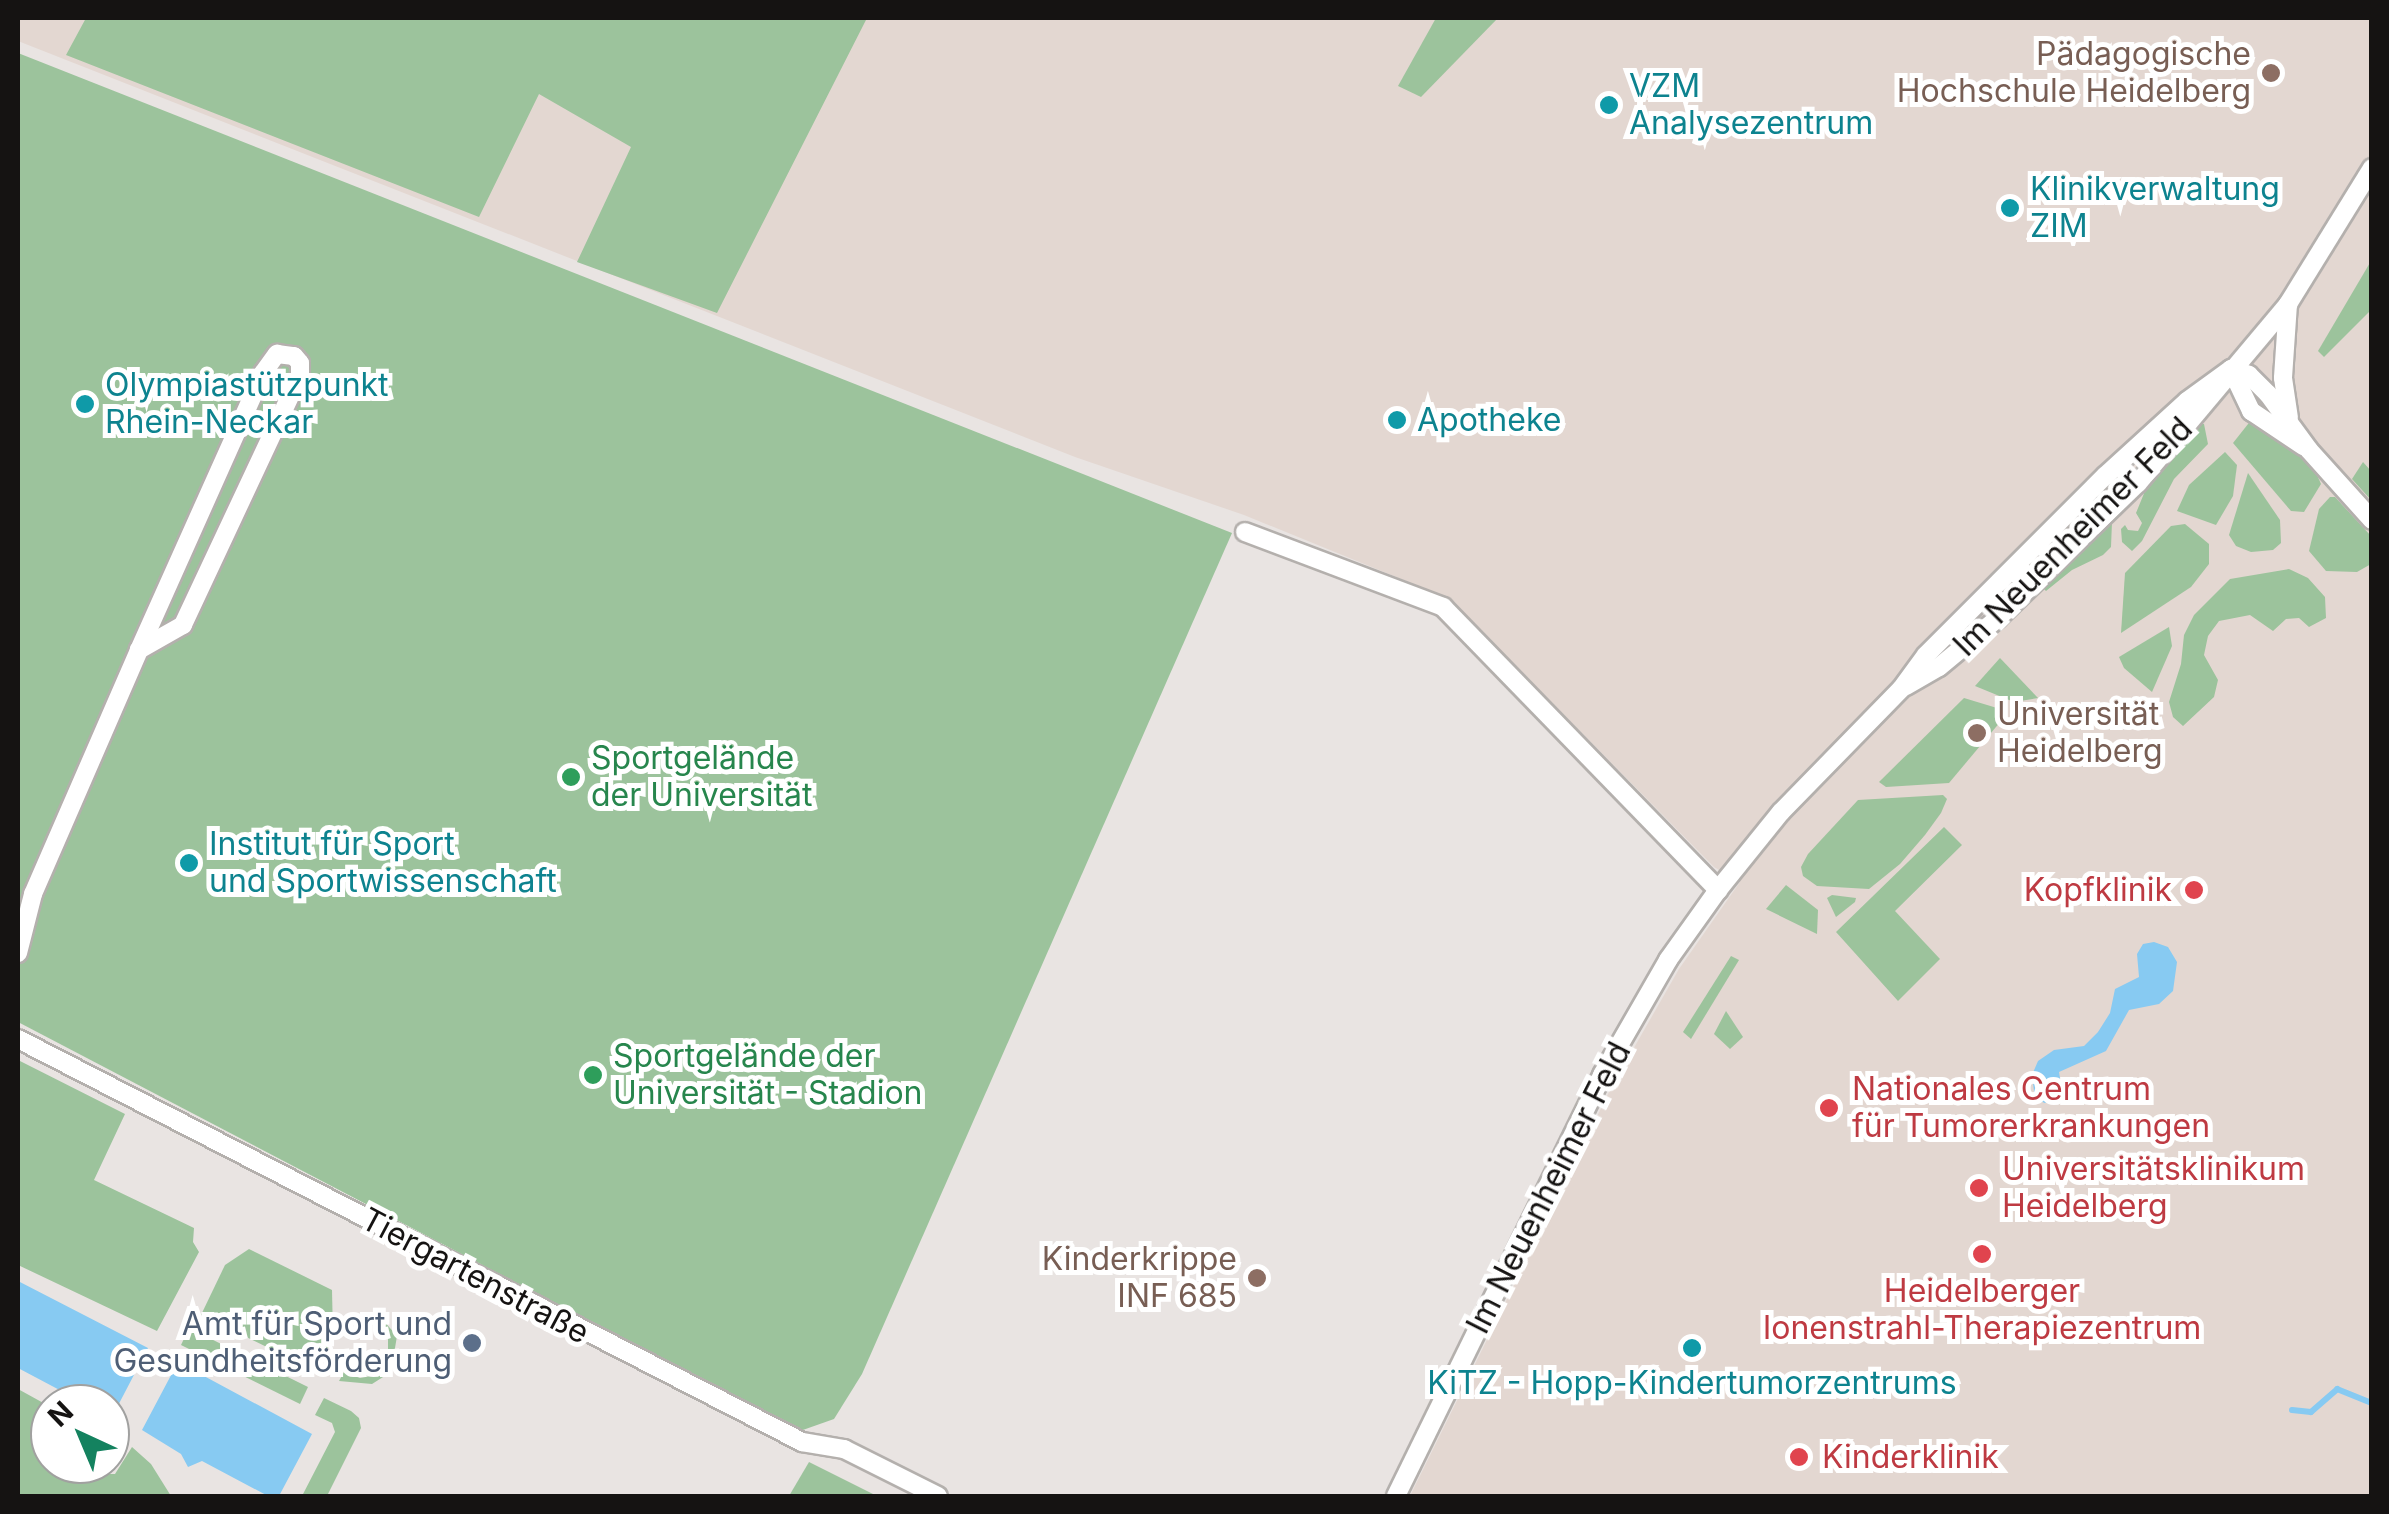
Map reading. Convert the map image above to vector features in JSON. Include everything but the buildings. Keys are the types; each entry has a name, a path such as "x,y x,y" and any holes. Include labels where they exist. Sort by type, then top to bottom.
{"street":[{"name":"Im Neuenheimer Feld","path":"1901,689 1939,667 2049,570 2138,482 2214,397 2231,369 2288,304 2372,168"},
{"name":"Im Neuenheimer Feld","path":"2288,304 2284,378 2289,418"},
{"path":"18,953 33,894 139,650 263,372 277,354 294,356 300,363 300,374 183,625 139,650"},
{"name":"Im Neuenheimer Feld","path":"2231,369 2248,375 2289,418 2309,450 2372,520"},
{"name":"Im Neuenheimer Feld","path":"2231,369 2251,411 2309,450"},
{"name":"Im Neuenheimer Feld","path":"1396,1496 1602,1075 1668,960 1718,890 1781,812 1901,689 1926,654 2105,476 2187,400 2231,369"},
{"path":"1245,532 1443,607 1718,890"},
{"name":"Tiergartenstraße","path":"18,1040 802,1442 844,1449 938,1496"}],"shaded area":[{"name":"Universität Heidelberg","path":"18,18 2371,18 2371,1496 1410,1496 1611,1088 1679,969 1740,882 1714,867 1450,599 1244,515 1075,457 18,41"}],"green space":[{"path":"86,18 867,18 717,313 577,262 631,147 539,94 479,217 66,55"},
{"path":"1436,18 1498,18 1421,97 1398,86"},
{"name":"Sportgelände der Universität","path":"18,53 1232,533 862,1374 834,1419 800,1431 18,1022"},
{"path":"2371,261 2371,310 2324,357 2318,351"},
{"path":"2252,419 2292,447 2317,475 2321,484 2304,512 2291,511 2233,443"},
{"path":"2197,424 2204,424 2208,444 2174,479 2142,541 2132,551 2122,542 2121,529 2125,525 2128,530 2138,531 2142,523 2136,513 2145,491"},
{"path":"2225,452 2237,465 2233,496 2216,525 2177,511 2189,485"},
{"path":"2363,462 2371,471 2371,500 2352,479"},
{"path":"2248,473 2280,520 2281,543 2273,550 2251,552 2236,546 2229,535"},
{"path":"2335,497 2371,536 2371,564 2357,572 2326,571 2309,551 2319,509"},
{"path":"2112,522 2111,547 2103,555 2072,570 2046,591 2043,588 2043,582"},
{"path":"2185,524 2209,544 2209,564 2191,587 2121,633 2125,573 2171,526"},
{"path":"2289,569 2308,578 2325,597 2326,618 2309,627 2299,618 2286,619 2273,631 2250,615 2219,621 2208,636 2204,655 2218,680 2214,697 2183,726 2173,717 2169,702 2181,664 2184,635 2194,615 2230,579"},
{"path":"2169,627 2172,646 2152,692 2124,668 2119,657"},
{"path":"2000,658 2038,698 2014,702 1975,686"},
{"path":"1964,698 1997,708 2001,721 1949,783 1886,787 1879,782"},
{"path":"1943,795 1947,799 1941,813 1925,835 1900,864 1869,889 1817,886 1803,876 1801,867 1808,854 1858,800"},
{"path":"1944,827 1962,845 1895,911 1940,959 1898,1001 1836,932"},
{"path":"1786,885 1818,910 1817,934 1766,909"},
{"path":"1827,898 1856,898 1836,917"},
{"path":"1731,956 1739,960 1691,1039 1683,1032"},
{"path":"1726,1011 1743,1037 1730,1049 1714,1034"},
{"path":"18,1060 125,1114 94,1180 194,1228 193,1242 199,1252 157,1331 18,1265"},
{"path":"249,1249 332,1290 333,1336 316,1371 201,1315 225,1265"},
{"path":"375,1311 397,1336 391,1372 372,1384 339,1381 344,1372 360,1378 377,1375 388,1363 388,1338 370,1323"},
{"path":"189,1328 308,1387 300,1404 181,1345"},
{"path":"18,1389 30,1396 30,1484 130,1484 132,1447 151,1464 171,1496 18,1496"},
{"path":"324,1398 351,1411 359,1418 361,1428 327,1496 302,1496 335,1432 332,1423 315,1415"},
{"path":"809,1462 877,1496 789,1496"}],"water":[{"path":"2154,942 2168,947 2177,962 2173,991 2159,1004 2129,1010 2106,1051 2059,1072 2062,1091 2055,1099 2045,1103 2035,1099 2032,1075 2038,1061 2054,1050 2084,1046 2098,1032 2110,1013 2115,989 2139,977 2137,954 2143,944"},
{"path":"18,1281 148,1348 129,1384 48,1384 18,1368"},
{"path":"178,1362 312,1434 279,1496 268,1496 202,1461 188,1467 181,1454 142,1430"}],"waterway":[{"path":"2292,1410 2311,1412 2337,1389 2372,1403"}],"place":[{"name":"Pädagogische Hochschule Heidelberg","path":"2271,73"},
{"name":"VZM Analysezentrum","path":"1609,105"},
{"name":"Klinikverwaltung ZIM","path":"2010,208"},
{"name":"Olympiastützpunkt Rhein-Neckar","path":"85,404"},
{"name":"Apotheke","path":"1397,420"},
{"name":"Universität Heidelberg","path":"1977,733"},
{"name":"Sportgelände der Universität","path":"571,777"},
{"name":"Institut für Sport und Sportwissenschaft","path":"189,863"},
{"name":"Kopfklinik","path":"2194,890"},
{"name":"Sportgelände der Universität - Stadion","path":"593,1075"},
{"name":"Nationales Centrum für Tumorerkrankungen","path":"1829,1108"},
{"name":"Universitätsklinikum Heidelberg","path":"1979,1188"},
{"name":"Heidelberger Ionenstrahl-Therapiezentrum","path":"1982,1254"},
{"name":"Kinderkrippe INF 685","path":"1257,1278"},
{"name":"Amt für Sport und Gesundheitsförderung","path":"472,1343"},
{"name":"KiTZ - Hopp-Kindertumorzentrums","path":"1692,1348"},
{"name":"Kinderklinik","path":"1799,1457"}]}
